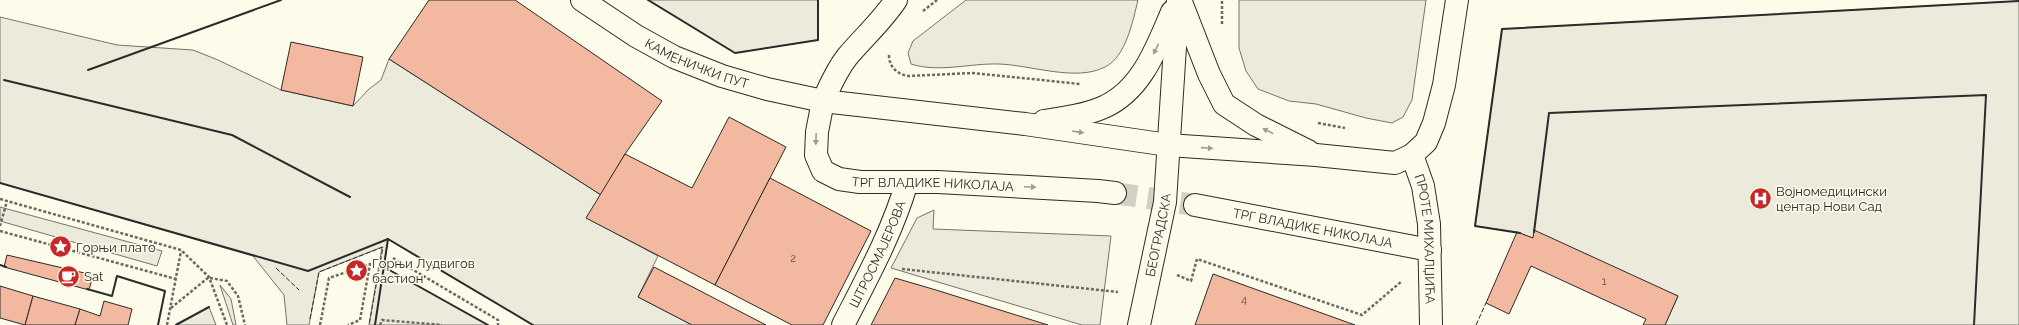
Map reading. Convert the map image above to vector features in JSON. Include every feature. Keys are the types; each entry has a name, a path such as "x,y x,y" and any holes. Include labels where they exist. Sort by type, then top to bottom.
{"main road":[{"name":"КАМЕНИЧКИ ПУТ","path":"582,0 636,36 674,57 722,76 767,89 823,101"},
{"name":"ТРГ ВЛАДИКЕ НИКОЛАЈА","path":"896,0 847,58 833,78 823,101 817,132 816,155 823,171 839,179 860,182 953,183 1098,191 1115,194"},
{"path":"1025,124 1073,116 1104,107 1127,92 1137,80 1156,50 1179,0"},
{"path":"1179,0 1209,74 1224,104 1256,125 1316,155"},
{"name":"БЕОГРАДСКА","path":"1139,325 1165,202 1179,0"},
{"path":"823,101 1025,124 1168,145 1316,155 1395,163 1412,155 1426,142 1434,123 1444,85 1457,0"},
{"name":"ПРОТЕ МИХАЛЏИЋА","path":"1412,155 1423,186 1429,224 1431,325"},
{"name":"ШТРОСМАЈЕРОВА","path":"843,325 886,241 908,182"},
{"name":"ТРГ ВЛАДИКЕ НИКОЛАЈА","path":"1195,206 1430,250"}],"path":[{"path":"920,13 937,0"},
{"path":"889,48 889,59 892,68 898,74 908,76 973,73 1082,84"},
{"path":"1312,122 1350,129"},
{"path":"0,199 181,250 210,277 227,325"},
{"path":"0,226 7,201"},
{"path":"0,231 176,279"},
{"path":"167,325 181,250"},
{"path":"393,258 498,320 498,325"},
{"path":"320,325 329,278 370,264 360,320 348,325"},
{"path":"899,269 1118,292"},
{"path":"170,308 210,277"},
{"path":"210,277 227,281 238,296 245,325"},
{"path":"380,325 382,320 442,325"}],"shaded area":[{"path":"648,0 818,0 818,40 735,53"},
{"path":"966,0 1138,0 1128,37 1118,55 1105,67 1093,71 1081,73 1053,72 999,64 932,68 911,64 908,53 913,41"},
{"path":"1239,0 1426,0 1412,100 1403,117 1392,123 1366,118 1316,104 1289,101 1258,89 1246,71 1239,48"},
{"path":"2019,1 2019,325 1665,325 1678,296 1517,232 1475,226 1502,29"},
{"path":"0,17 117,45 193,50 218,60 281,90 353,106 369,89 381,80 389,59 601,195 587,218 658,256 638,297 692,325 533,325 388,239 384,267 488,325 369,325 382,247 319,272 309,325 287,325 284,295 253,256 0,183"},
{"path":"0,207 162,251 157,266 0,221"},
{"path":"934,210 933,229 1111,236 1100,325 1082,325 891,268 917,218"},
{"path":"220,285 231,299 236,325 233,325"},
{"path":"209,307 216,325 176,325 176,324"}],"building":[{"path":"429,0 515,0 662,101 625,154 601,195 389,59"},
{"path":"291,42 363,57 353,106 281,90"},
{"path":"729,117 786,147 715,285 586,218 625,154 692,188"},
{"path":"770,178 871,231 823,325 792,325 715,285"},
{"path":"1534,230 1678,296 1665,325 1643,325 1646,319 1531,266 1509,314 1486,303 1517,232 1533,238"},
{"path":"7,255 93,275 89,290 4,267"},
{"path":"654,267 766,325 692,325 638,297"},
{"path":"1213,274 1355,325 1195,325"},
{"path":"895,278 936,290 1048,325 871,325"},
{"path":"0,286 33,296 25,325 0,318"},
{"path":"33,296 80,309 75,325 25,325"},
{"path":"104,301 132,309 128,325 75,325 80,309 100,316"}],"tunnel":[{"path":"1115,193 1195,205"}],"fence":[{"path":"310,319 319,272 383,247 369,325"},
{"path":"276,268 299,290"},
{"path":"1476,325 1486,303"}],"wall":[{"path":"88,70 281,0"},
{"path":"648,0 735,53 818,40 818,0"},
{"path":"1520,233 1475,226 1502,29 2019,1"},
{"path":"4,80 232,135 350,197"},
{"path":"1534,232 1549,113 1986,95 1974,325"},
{"path":"0,183 308,271 388,239"},
{"path":"388,239 533,325"},
{"path":"375,325 388,239"},
{"path":"0,265 6,267"},
{"path":"384,267 488,325"},
{"path":"87,289 112,296 117,276 165,291 158,325"},
{"path":"176,325 209,307"}],"place":[{"name":"Војномедицински центар Нови Сад","path":"1760,198"},
{"name":"Горњи плато","path":"61,247"},
{"name":"Горњи Лудвигов бастион","path":"356,270"},
{"name":"Sat","path":"68,276"}]}
